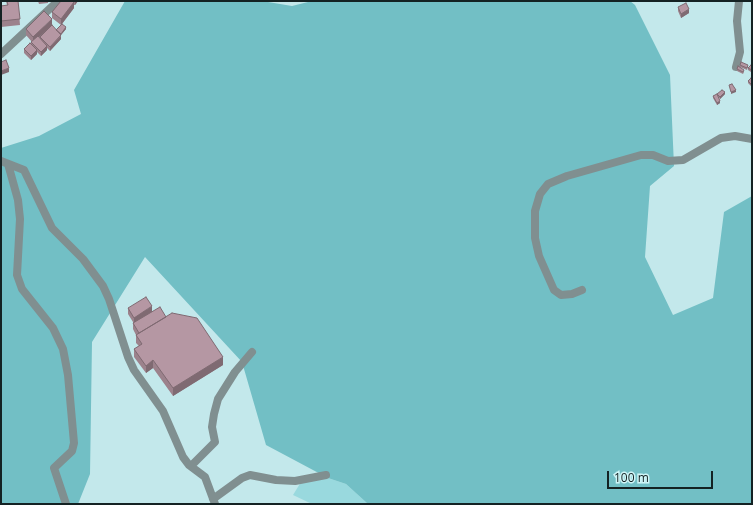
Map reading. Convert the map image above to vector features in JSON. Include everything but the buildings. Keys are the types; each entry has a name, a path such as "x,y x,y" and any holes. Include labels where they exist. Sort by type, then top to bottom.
{"street":[{"path":"1,54 58,1"},
{"path":"736,67 740,52 737,21 739,1"},
{"path":"582,290 572,294 561,295 554,290 539,256 535,238 535,211 540,194 548,184 567,176 641,155 653,155 668,161 683,160 721,138 735,136 752,139"},
{"path":"5,162 24,170 52,228 83,259 103,286 134,370 162,410 183,457 191,466 205,477 214,502 242,478 250,475 276,480 295,481 326,475"},
{"path":"5,162 18,200 20,219 17,275 22,289 54,328 63,349 68,375 74,443 72,450 54,468 66,504"},
{"path":"191,466 214,442 212,427 218,399 235,372 252,352"}],"shaded area":[{"path":"125,1 262,1 292,6 312,1 630,1 635,5 670,75 674,166 650,186 645,257 673,315 713,298 724,212 752,196 752,504 368,504 346,484 328,478 266,445 242,362 145,257 92,342 90,474 78,504 1,504 1,148 39,136 81,114 74,90"},
{"path":"328,478 346,484 368,504 312,504 293,495 301,482"}]}
